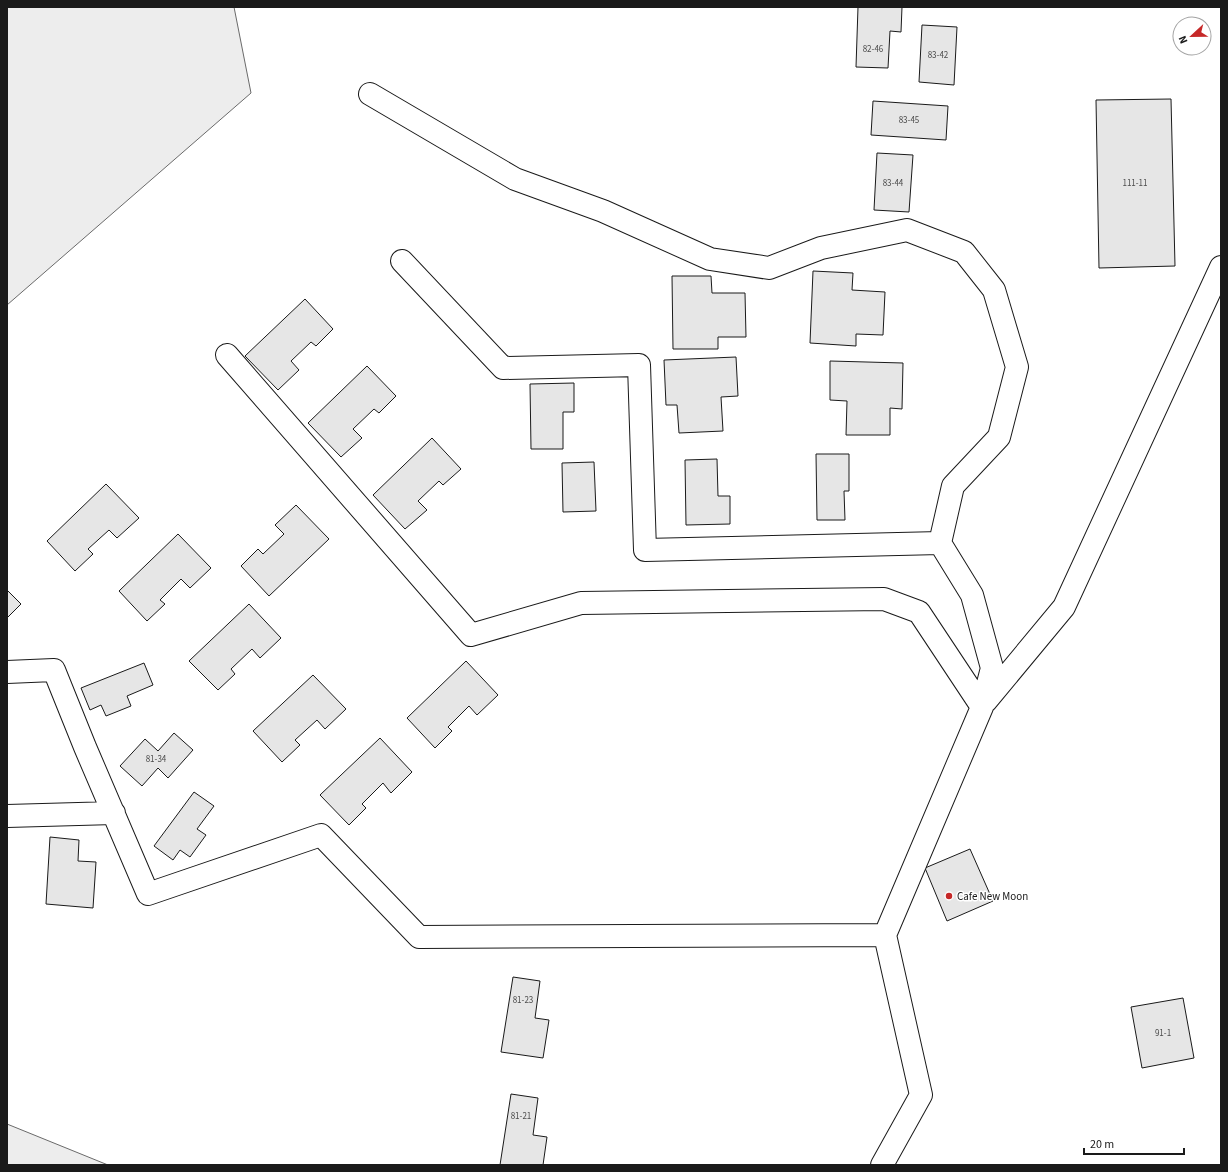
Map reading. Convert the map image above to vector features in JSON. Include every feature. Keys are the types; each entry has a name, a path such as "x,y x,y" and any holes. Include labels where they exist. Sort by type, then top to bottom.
{"street":[{"path":"370,94 515,179 603,211 710,259 769,268 821,248 907,230 964,252 994,290 1017,367 999,437 953,486 940,543 972,595 992,668 982,707 885,935 921,1095 882,1165"},
{"path":"402,261 503,368 639,365 645,550 940,543"},
{"path":"982,707 1064,606 1221,267"},
{"path":"226,355 471,635 581,603 884,599 919,612 982,707"},
{"path":"7,672 54,670 85,747 148,894 322,834 419,937 885,935"},
{"path":"7,816 114,813"}],"shaded area":[{"path":"7,7 234,7 251,93 7,305"},
{"path":"7,1124 108,1165 7,1165"}],"building":[{"path":"858,7 902,7 901,32 890,31 888,68 856,67"},
{"path":"922,25 957,27 954,85 919,82"},
{"path":"1171,99 1175,266 1099,268 1096,100"},
{"path":"873,101 948,106 946,140 871,135"},
{"path":"877,153 913,155 909,212 874,210"},
{"path":"813,271 853,273 852,290 885,292 883,335 856,334 856,346 810,343"},
{"path":"672,276 711,276 712,293 745,293 746,337 718,337 718,349 673,349"},
{"path":"305,299 333,329 316,346 311,342 291,361 299,370 278,390 245,356"},
{"path":"736,357 738,396 721,397 723,431 679,433 677,405 666,405 664,360"},
{"path":"830,361 903,363 902,409 890,408 890,435 846,435 847,401 830,400"},
{"path":"367,366 396,396 379,413 374,409 353,429 362,438 341,457 308,423"},
{"path":"574,383 574,412 563,412 563,449 531,449 530,384"},
{"path":"432,438 461,469 443,485 439,481 418,501 427,510 405,529 373,495"},
{"path":"816,454 849,454 849,491 844,491 845,520 817,520"},
{"path":"717,459 718,496 730,496 730,524 686,525 685,460"},
{"path":"594,462 596,511 563,512 562,463"},
{"path":"106,484 139,518 117,538 109,530 88,549 93,554 75,571 47,541"},
{"path":"296,505 329,539 269,596 241,566 258,549 263,554 284,534 275,525"},
{"path":"178,534 211,568 190,588 181,579 160,600 165,604 147,621 119,591"},
{"path":"7,590 21,604 7,618"},
{"path":"249,604 281,638 260,658 252,649 231,669 235,674 218,690 189,661"},
{"path":"466,661 498,695 477,715 469,706 448,727 452,731 435,748 407,718"},
{"path":"144,663 153,685 127,696 131,706 106,716 101,705 90,710 81,688"},
{"path":"313,675 346,709 325,729 317,720 295,740 300,745 282,762 253,731"},
{"path":"174,733 193,750 168,778 158,768 142,786 120,766 145,739 158,751"},
{"path":"380,738 412,772 391,793 383,783 362,804 366,808 349,825 320,795"},
{"path":"194,792 214,806 197,829 206,835 190,857 180,850 173,860 154,846"},
{"path":"50,837 79,840 78,861 96,862 93,908 46,904"},
{"path":"970,849 993,901 947,921 925,868"},
{"path":"513,977 540,981 535,1018 549,1020 543,1058 501,1052"},
{"path":"1183,998 1194,1058 1142,1068 1131,1007"},
{"path":"511,1094 538,1098 533,1135 547,1137 543,1165 500,1165"}],"place":[{"name":"Cafe New Moon","path":"949,896"}]}
